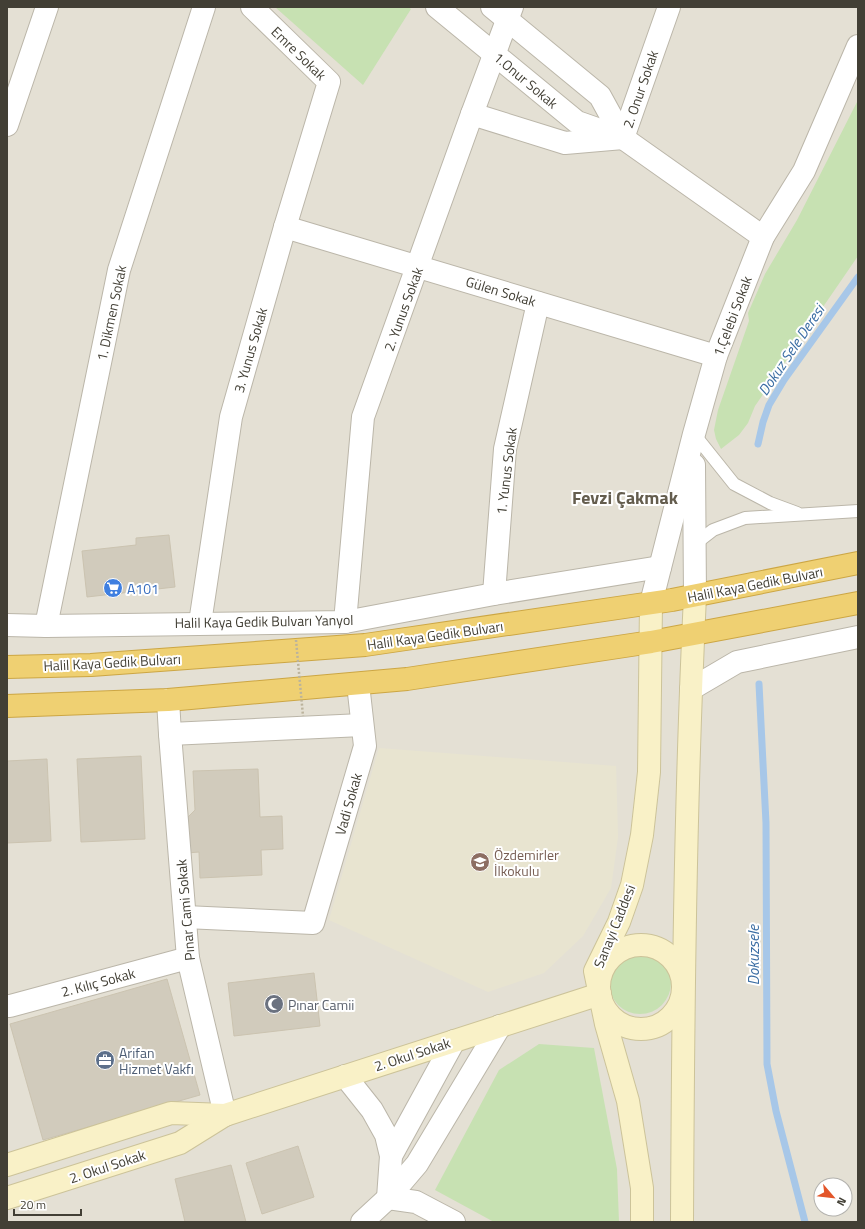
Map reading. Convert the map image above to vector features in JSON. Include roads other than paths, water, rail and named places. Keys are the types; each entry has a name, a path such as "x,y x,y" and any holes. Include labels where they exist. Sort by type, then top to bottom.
{"highway":[{"name":"Halil Kaya Gedik Bulvarı","path":"7,667 91,665 365,645 695,596 858,563"},
{"path":"7,706 168,700 408,679 651,642 858,603"}],"street":[{"path":"7,125 47,7"},
{"name":"1. Dikmen Sokak","path":"46,626 119,270 204,7"},
{"name":"Emre Sokak","path":"252,7 329,82"},
{"name":"1.Onur Sokak","path":"437,7 577,122 623,138 763,237"},
{"name":"2. Onur Sokak","path":"472,114 565,143 623,138 669,7"},
{"name":"1.Onur Sokak","path":"504,11 600,96 623,138"},
{"name":"2. Yunus Sokak","path":"345,622 363,417 495,54 504,11"},
{"name":"1.Çelebi Sokak","path":"651,603 694,434 716,356 763,237 804,171 858,46"},
{"name":"3. Yunus Sokak","path":"200,623 231,417 285,227 329,82"},
{"name":"Gülen Sokak","path":"285,227 716,356"},
{"name":"1. Yunus Sokak","path":"494,594 505,449 538,303"},
{"path":"682,1222 683,987 695,596 694,434"},
{"name":"Halil Kaya Gedik Bulvarı Yanyol","path":"7,625 46,626 345,622 494,594 660,567"},
{"name":"Sanayi Caddesi","path":"642,1222 642,1188 628,1101 606,1024 595,971 619,922 632,885 642,835 649,772 651,603"},
{"path":"691,689 737,662 858,637"},
{"name":"Vadi Sokak","path":"185,917 313,923 365,746 358,684"},
{"name":"Pınar Cami Sokak","path":"168,700 188,958 225,1115"},
{"path":"170,734 362,725"},
{"path":"632,946 654,946 663,951 678,966 682,976 683,987 681,999 676,1010 667,1020 656,1026 644,1029 632,1028 620,1024 610,1016 603,1006 600,994 599,983 606,963 613,955 632,946"},
{"name":"2. Kılıç Sokak","path":"7,1006 188,958"},
{"name":"2. Okul Sokak","path":"7,1198 180,1143 225,1115 600,994"},
{"path":"362,1222 388,1198 416,1164 500,1026"},
{"path":"391,1156 454,1041"},
{"path":"345,1076 372,1110 386,1135 391,1156 388,1198"},
{"name":"2. Okul Sokak","path":"7,1164 171,1113 225,1115"},
{"path":"388,1198 416,1202 454,1222"}],"lane":[{"path":"694,434 734,484 770,502 802,515"},
{"path":"694,544 713,530 745,518 858,511"}],"waterway":[{"name":"Dokuz Sele Deresi","path":"758,444 769,405 784,380 858,277"},
{"name":"Dokuzsele","path":"759,684 766,823 767,1064 776,1111 805,1222"}],"place":[{"name":"A101","path":"113,588"},
{"name":"Özdemirler İlkokulu","path":"480,862"},
{"name":"Pınar Camii","path":"274,1004"},
{"name":"Arifan Hizmet Vakfı","path":"105,1060"}],"district":[{"name":"Fevzi Çakmak","path":"625,497"}]}
